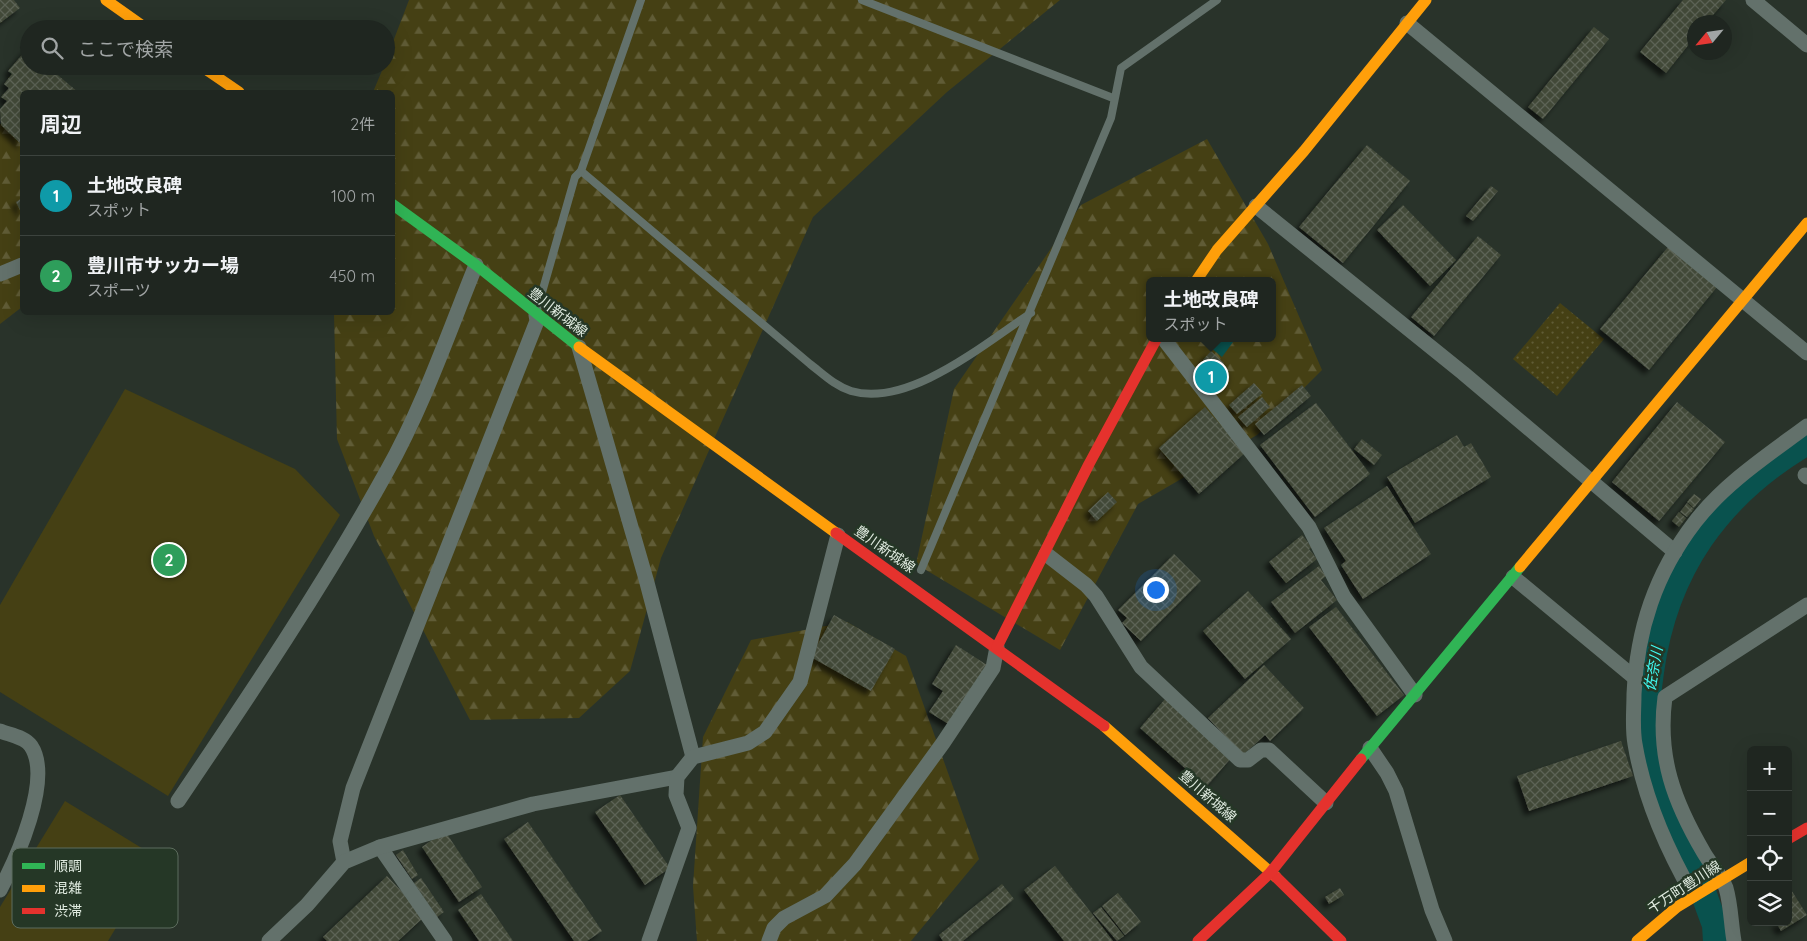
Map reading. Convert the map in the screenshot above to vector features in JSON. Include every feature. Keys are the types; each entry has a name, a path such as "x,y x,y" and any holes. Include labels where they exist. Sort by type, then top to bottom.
{"street":[{"path":"106,0 134,20"},
{"path":"1199,277 1217,250 1304,151 1426,0"},
{"path":"1753,0 1807,45"},
{"path":"1407,23 1807,353"},
{"path":"214,75 236,90"},
{"name":"豊川新城線","path":"395,206 476,266 579,348 1115,734 1270,873 1341,941"},
{"path":"1256,206 1675,552"},
{"path":"1198,941 1270,873 1370,748 1807,223"},
{"path":"0,274 20,266"},
{"path":"178,801 279,652 388,470 418,405 476,266"},
{"path":"344,862 340,841 353,788 537,320 536,315"},
{"path":"769,941 774,928 784,918 825,896 855,864 943,743 994,668 997,648 1046,554 1089,464 1156,342"},
{"path":"1166,342 1309,527 1344,598 1415,695"},
{"path":"579,348 646,579 693,757"},
{"path":"1693,895 1655,818 1635,742 1635,678 1647,609 1675,552 1694,522 1718,496 1807,426"},
{"path":"649,941 689,828 676,795 677,777 693,757 748,743 765,732 800,682 838,535"},
{"path":"1046,554 1086,585 1096,596 1141,667 1240,760 1248,760 1261,750 1269,750 1326,803"},
{"path":"1513,577 1635,678"},
{"path":"1734,941 1726,889 1677,802 1670,780 1661,726 1665,698 1807,605"},
{"path":"0,731 25,740 31,746 37,767 31,818 20,848"},
{"path":"1370,748 1387,773 1404,809 1432,910 1445,941"},
{"path":"269,941 307,905 344,862 380,847 533,804 677,777"},
{"path":"1792,837 1807,828"},
{"path":"380,847 445,941"},
{"name":"千万町豊川線","path":"1636,941 1654,923 1693,895 1747,864"},
{"path":"0,890 12,868"}],"lane":[{"path":"536,315 575,177 581,171 641,0"},
{"path":"862,0 1113,98"},
{"path":"921,570 1031,313 1111,118 1113,98 1121,68 1217,0"},
{"path":"581,171 810,364 833,382 850,391 867,394 892,392 933,378 1031,313"}],"green space":[{"path":"409,0 1060,0 947,92 813,217 661,558 630,671 579,718 470,720 374,536 337,439 334,315 395,315 395,90 374,90 380,75 395,75 395,37"},
{"path":"0,124 20,130 20,309 0,324"},
{"path":"1207,139 1268,244 1322,370 1257,435 1138,504 1060,650 916,564 954,389 1081,205"},
{"path":"1560,303 1604,339 1557,396 1513,359"},
{"path":"125,389 295,469 340,515 168,796 0,692 0,605"},
{"path":"847,622 906,656 979,859 911,941 697,941 693,886 703,737 751,640"},
{"path":"65,801 142,848 36,848"},
{"path":"12,887 12,928 116,928 108,941 0,941 0,907"}],"water":[{"path":"1204,342 1233,342 1222,357"}],"building":[{"path":"0,0 14,0 20,8 0,23"},
{"path":"1683,0 1726,0 1713,15 1687,15 1687,47 1666,73 1640,52"},
{"path":"1594,27 1609,39 1543,119 1528,107"},
{"path":"20,57 20,75 58,75 76,90 20,90 20,143 1,125 0,109 7,101 1,97 9,88 4,84 12,74 8,71"},
{"path":"1367,145 1410,181 1343,263 1299,227"},
{"path":"1491,186 1498,191 1473,221 1466,216"},
{"path":"20,199 20,210 16,202"},
{"path":"1403,205 1456,260 1430,286 1377,230"},
{"path":"1478,236 1501,255 1434,336 1411,317"},
{"path":"1668,247 1717,287 1649,370 1600,329"},
{"path":"1211,351 1224,363 1217,371 1203,360"},
{"path":"1254,383 1263,393 1237,414 1229,405"},
{"path":"1302,385 1311,396 1264,435 1255,424"},
{"path":"1262,397 1270,407 1247,427 1238,417"},
{"path":"1677,402 1725,442 1659,521 1612,482"},
{"path":"1316,403 1370,474 1315,517 1260,445"},
{"path":"1205,407 1245,453 1199,494 1159,448"},
{"path":"1457,435 1464,447 1471,443 1491,477 1415,523 1387,477"},
{"path":"1362,439 1382,455 1374,465 1354,449"},
{"path":"1387,486 1431,554 1363,599 1341,565 1346,561 1324,528"},
{"path":"1108,492 1117,502 1097,521 1088,511"},
{"path":"1694,494 1701,499 1694,508 1687,502"},
{"path":"1687,503 1694,509 1687,517 1680,512"},
{"path":"1679,512 1686,518 1679,527 1672,521"},
{"path":"1302,535 1312,547 1309,549 1317,559 1286,583 1269,562"},
{"path":"1174,554 1201,581 1141,641 1122,623 1127,618 1118,610"},
{"path":"1319,566 1326,576 1321,580 1337,600 1295,633 1271,602"},
{"path":"1248,591 1291,639 1245,679 1203,631"},
{"path":"1336,607 1404,695 1377,716 1309,627"},
{"path":"834,615 895,649 871,691 811,657"},
{"path":"956,645 987,665 950,725 929,712 943,691 932,684"},
{"path":"1264,665 1304,708 1270,741 1265,735 1243,755 1208,718"},
{"path":"1166,698 1232,757 1206,787 1140,728"},
{"path":"1621,741 1633,776 1529,811 1517,776"},
{"path":"620,795 670,868 645,885 595,812"},
{"path":"528,822 602,931 587,941 574,941 504,839"},
{"path":"445,831 482,887 459,902 422,847"},
{"path":"403,850 418,875 412,879 396,855"},
{"path":"1055,866 1113,941 1064,941 1024,890"},
{"path":"387,876 425,916 398,941 327,941 323,937"},
{"path":"421,878 444,912 437,917 414,883"},
{"path":"1002,884 1014,899 963,941 943,941 939,935"},
{"path":"1340,888 1344,895 1329,904 1325,897"},
{"path":"1792,891 1807,915 1792,924"},
{"path":"1118,893 1141,922 1125,935 1102,906"},
{"path":"481,894 513,941 479,941 458,910"},
{"path":"1101,907 1124,936 1117,941 1093,913"},
{"path":"1778,926 1789,926 1781,931"}],"waterway":[{"name":"佐奈川","path":"1716,941 1715,925 1650,756 1646,717 1651,672 1658,635 1669,600 1683,568 1701,538 1722,511 1747,486 1775,463 1807,442"}],"traffic: fast":[{"path":"395,206 476,265 579,347"},
{"path":"1361,759 1520,567"}],"traffic: slow":[{"path":"106,0 134,20"},
{"path":"1199,277 1217,250 1304,151 1426,0"},
{"path":"214,75 236,90"},
{"path":"1520,567 1807,223"},
{"path":"579,347 836,533"},
{"path":"1104,726 1276,877"},
{"path":"1637,941 1677,907 1747,864"}],"traffic: jam":[{"path":"997,647 1089,464 1155,342"},
{"path":"836,533 1104,726"},
{"path":"1198,941 1270,873 1361,759"},
{"path":"1792,837 1807,828"},
{"path":"1276,877 1341,941"}],"place":[{"name":"土地改良碑","path":"1211,377"},
{"name":"豊川市サッカー場","path":"169,560"}]}
